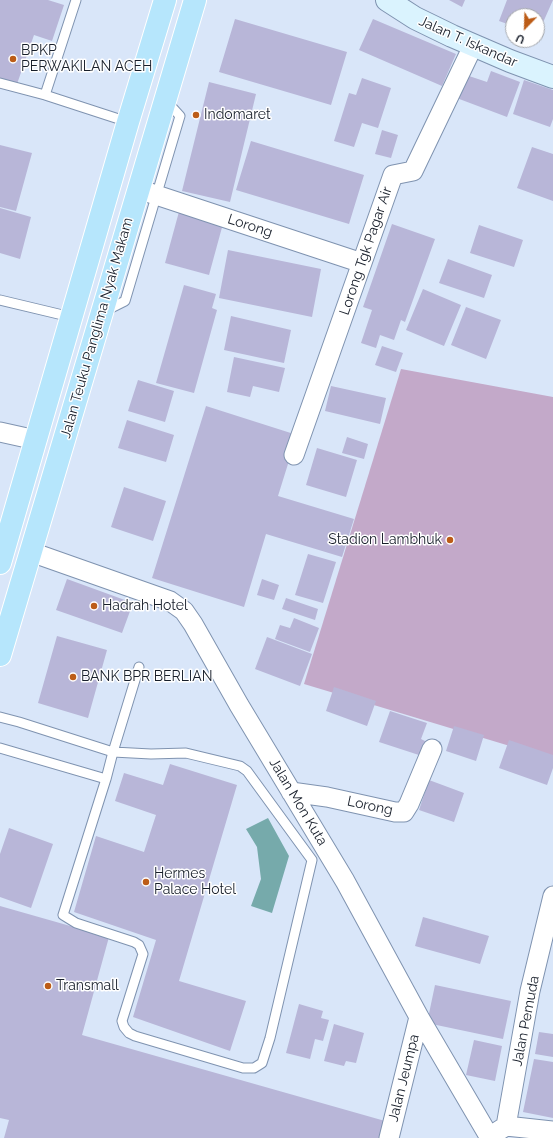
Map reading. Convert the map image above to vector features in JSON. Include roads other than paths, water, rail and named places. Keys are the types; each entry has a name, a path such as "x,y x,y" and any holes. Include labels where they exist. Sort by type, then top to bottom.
{"main road":[{"name":"Jalan Teuku Panglima Nyak Makam","path":"0,563 165,0"},
{"name":"Jalan Teuku Panglima Nyak Makam","path":"0,655 121,250 147,192 164,103 195,0"},
{"path":"94,241 121,250"}],"street":[{"name":"Jalan T. Iskandar","path":"387,0 415,18 473,46 553,77"},
{"name":"Lorong Tgk Pagar Air","path":"294,456 393,175 413,171 473,46"},
{"name":"Lorong","path":"147,192 362,263"},
{"path":"0,432 36,440"},
{"name":"Jalan Mon Kuta","path":"31,552 170,601 184,611 345,881 489,1138"},
{"name":"Lorong","path":"292,792 316,795 395,812 404,812 409,804 432,749"},
{"name":"Jalan Pemuda","path":"506,1126 530,991 553,896"},
{"name":"Jalan Jeumpa","path":"389,1138 420,1017"},
{"path":"489,1138 506,1126 553,1131"}],"lane":[{"path":"45,95 76,0"},
{"path":"0,83 45,95 128,122"},
{"path":"104,306 110,308 125,301 147,192"},
{"path":"0,300 71,317"},
{"path":"0,717 113,752 151,754 186,753 240,766 247,771 312,860 270,1038 262,1063 254,1068 243,1068 129,1033 124,1027 122,1021 142,954 140,946 134,942 76,923 63,915 106,779 113,752 139,667"},
{"path":"0,748 106,779"}],"place":[{"name":"BPKP PERWAKILAN ACEH","path":"13,59"},
{"name":"Indomaret","path":"196,115"},
{"name":"Stadion Lambhuk","path":"450,540"},
{"name":"Hadrah Hotel","path":"94,606"},
{"name":"BANK BPR BERLIAN","path":"73,677"},
{"name":"Hermes Palace Hotel","path":"146,882"},
{"name":"Transmall","path":"48,986"}]}
